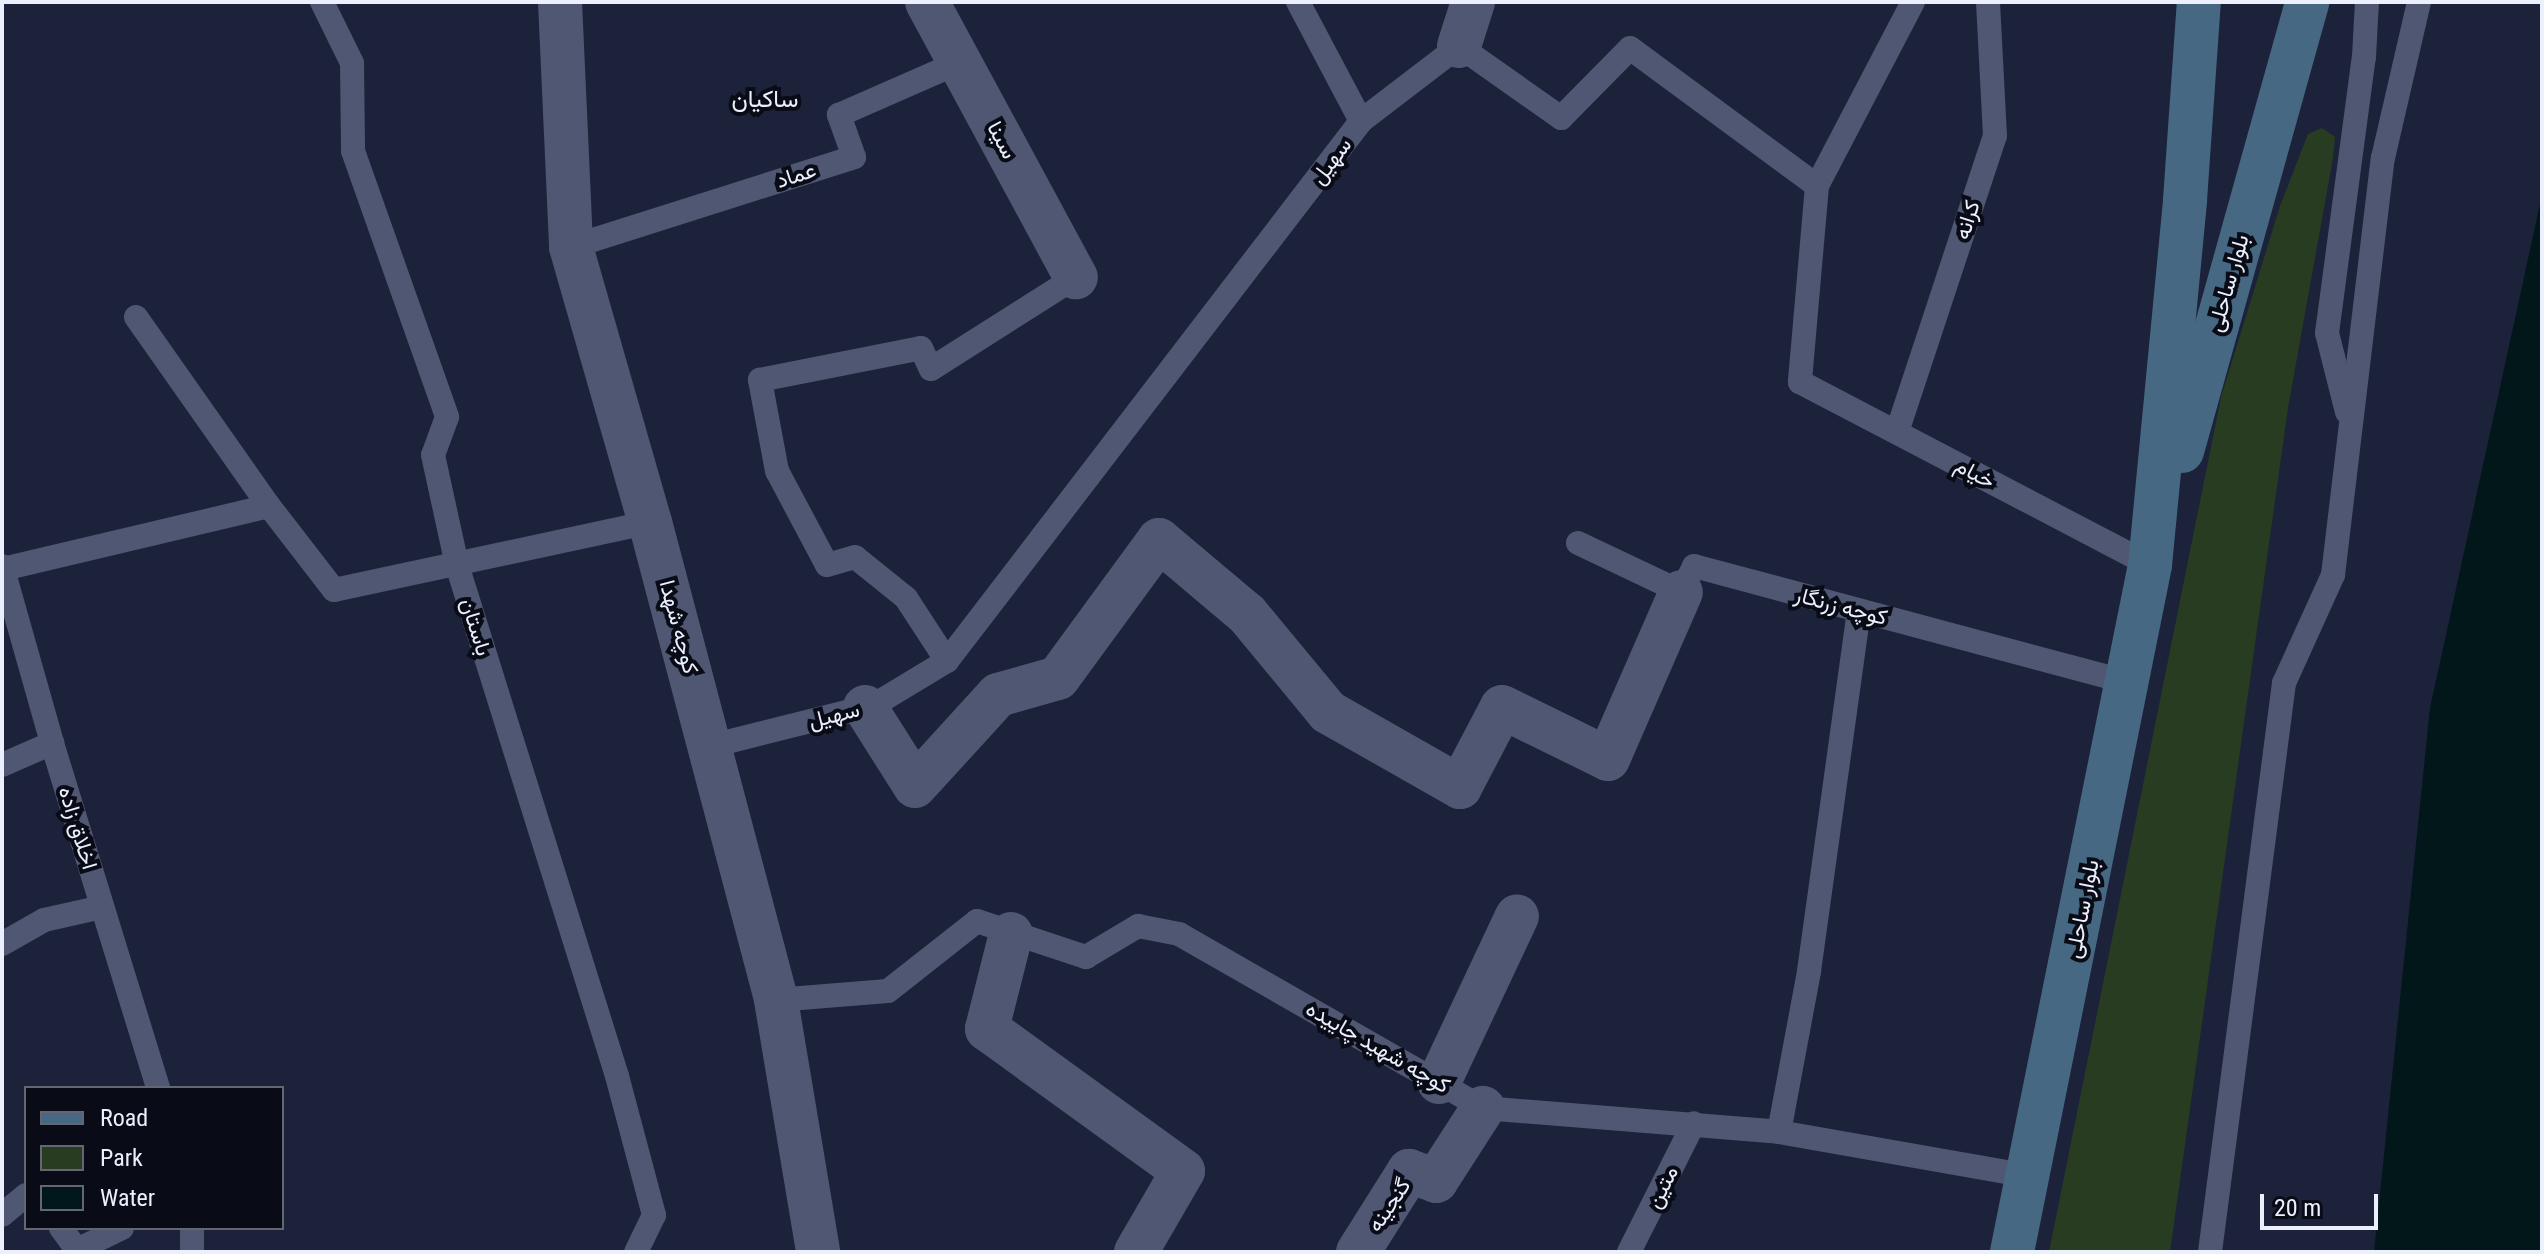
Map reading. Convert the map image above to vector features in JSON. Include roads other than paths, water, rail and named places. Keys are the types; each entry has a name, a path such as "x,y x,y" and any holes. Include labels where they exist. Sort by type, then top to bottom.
{"main road":[{"name":"بلوار ساحلی","path":"2150,565 2185,200 2199,2"},
{"name":"بلوار ساحلی","path":"2012,1252 2150,565 2307,2"}],"street":[{"name":"کوچه شهدا","path":"560,2 571,247 711,746 776,1000 818,1252"},
{"name":"سینا","path":"927,2 1076,277"},
{"path":"1459,46 1473,2"},
{"path":"865,707 915,786 998,695 1058,678 1159,540 1247,614 1328,712 1460,787 1502,707 1608,759 1681,592"},
{"path":"1439,1082 1517,916"},
{"path":"1011,934 987,1029 1183,1171 1136,1252"},
{"name":"گنجینه","path":"1358,1252 1409,1171 1436,1181 1483,1108"}],"lane":[{"path":"1298,2 1361,121"},
{"path":"1459,46 1561,118 1630,48 1817,186 1913,2"},
{"name":"کرانه","path":"1897,432 1995,136 1988,2"},
{"path":"2351,426 2327,333 2364,57 2367,2"},
{"path":"2210,1252 2284,683 2333,575 2383,158 2419,2"},
{"name":"باستان","path":"327,5 352,63 353,151 447,417 433,455 457,565 617,1076 654,1215 636,1252"},
{"name":"سهیل","path":"711,746 865,707 947,661 1361,121 1459,46"},
{"name":"عماد","path":"571,247 854,157 839,115 960,62"},
{"name":"خیام","path":"1817,186 1800,382 2150,565"},
{"path":"947,661 906,598 855,557 827,565 777,471 760,380 921,348 931,369 1076,277"},
{"path":"136,317 269,506 334,590 650,522"},
{"path":"2,567 269,506"},
{"path":"1578,543 1681,592"},
{"name":"کوچه زرنگار","path":"1681,592 1694,566 2128,682"},
{"name":"اخلاق زاده","path":"2,567 52,743 157,1086"},
{"path":"1779,1132 1809,971 1859,611"},
{"path":"2,765 52,743"},
{"path":"2,944 44,920 102,907"},
{"name":"کوچه شهید چاییده","path":"776,1000 888,991 977,921 1086,957 1138,926 1179,934 1483,1108 1779,1132 2028,1176"},
{"name":"متین","path":"1629,1252 1694,1123"},
{"path":"2,1215 24,1197"},
{"path":"62,1230 77,1250 118,1230"},
{"path":"192,1230 192,1252"}],"water":[{"path":"2542,195 2542,1252 2374,1252 2430,708"}],"district":[{"name":"ساکیان","path":"765,100"}]}
